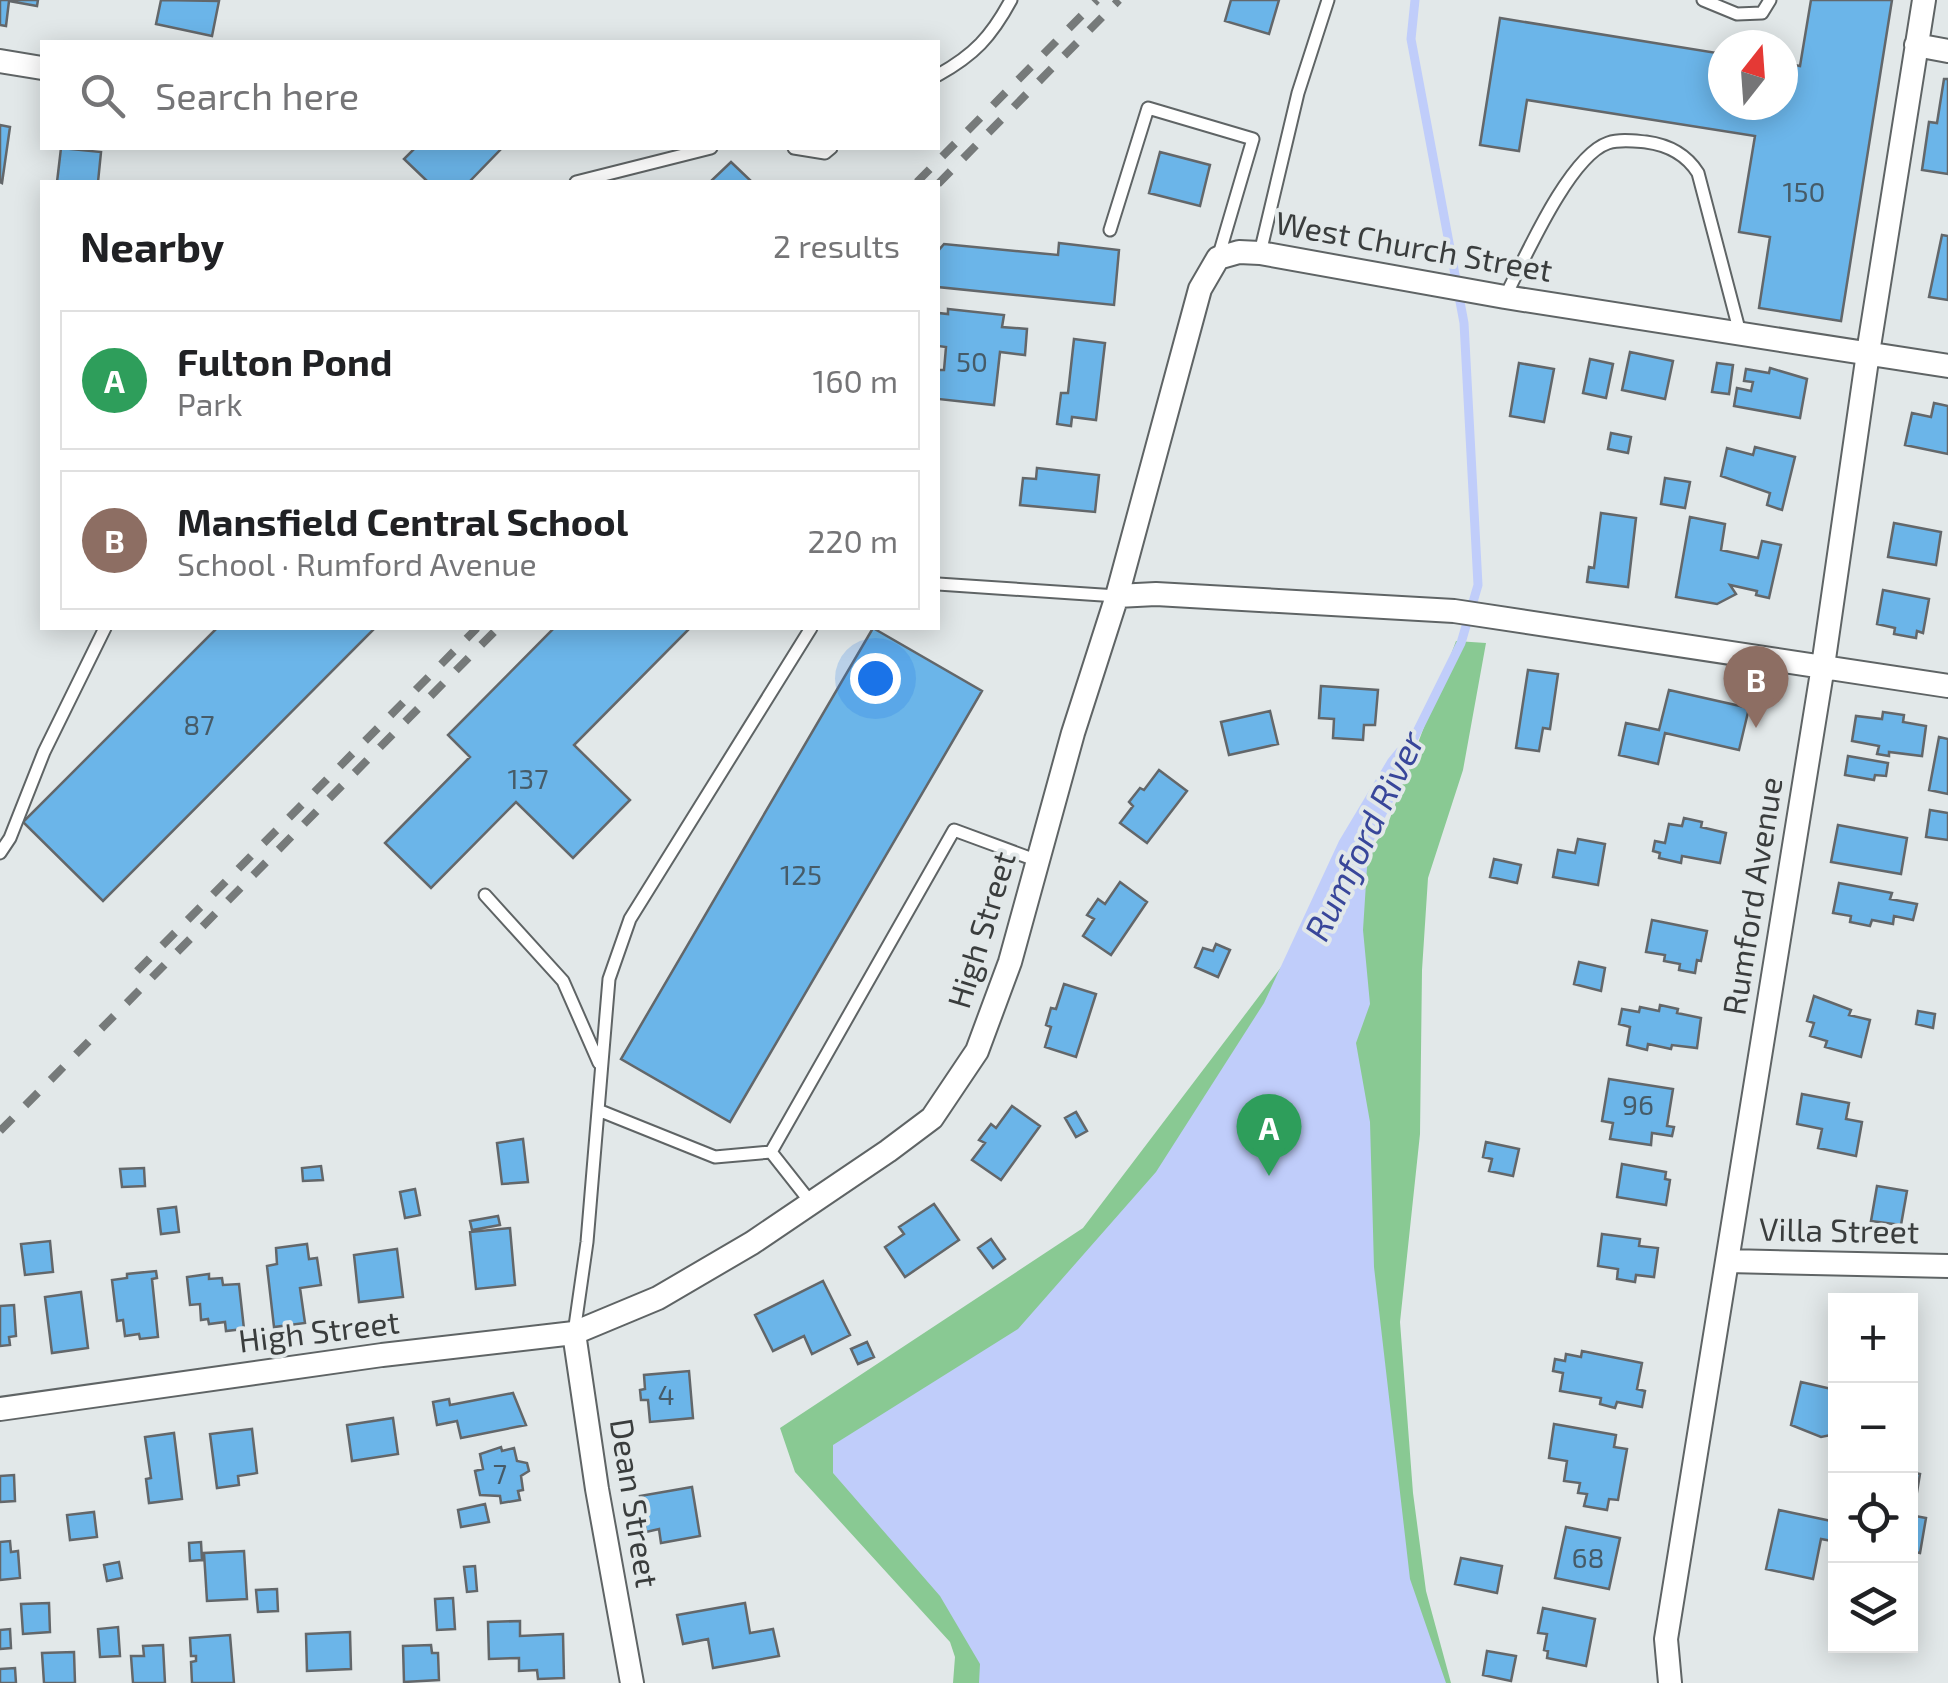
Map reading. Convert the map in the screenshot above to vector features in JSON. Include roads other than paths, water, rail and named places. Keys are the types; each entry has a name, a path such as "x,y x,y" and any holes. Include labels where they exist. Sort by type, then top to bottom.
{"street":[{"name":"Rumford Avenue","path":"1670,1683 1666,1639 1823,666 1924,0"},
{"path":"1916,45 1948,51"},
{"path":"0,61 40,68"},
{"name":"West Church Street","path":"1218,258 1239,252 1260,253 1497,295 1948,366"},
{"path":"1218,258 1200,289 1117,596 1156,594 1492,616 1948,686"},
{"name":"High Street","path":"0,1408 344,1360 574,1334 658,1298 812,1204 932,1118 977,1052 990,1022 1073,732 1117,596"},
{"name":"Villa Street","path":"1728,1260 1948,1266"},
{"name":"Dean Street","path":"574,1334 596,1489 632,1683"}],"lane":[{"path":"940,75 968,58 996,28 1011,0"},
{"path":"1260,253 1298,93 1328,0"},
{"path":"1703,0 1737,14 1762,13 1770,0"},
{"path":"1110,230 1148,108 1253,139 1218,258"},
{"path":"1497,295 1557,196 1590,154 1606,144 1624,140 1653,143 1690,160 1698,173 1740,333"},
{"path":"584,180 703,150"},
{"path":"940,584 1117,596"},
{"path":"0,853 104,630"},
{"path":"574,1334 587,1242 609,979 630,919 810,630"},
{"path":"770,1152 954,830 1038,861"},
{"path":"485,895 563,981 600,1067"},
{"path":"598,1110 715,1156 770,1152"},
{"path":"770,1152 812,1204"}],"water":[{"path":"1407,745 1413,752 1413,761 1368,852 1363,930 1370,1004 1356,1043 1370,1122 1374,1267 1410,1579 1446,1683 979,1683 980,1664 940,1596 833,1473 833,1445 1018,1329 1156,1172 1264,1003 1339,841 1388,759 1397,748"}],"waterway":[{"name":"Rumford River","path":"1405,756 1461,643 1478,585 1464,323 1411,39 1415,0"}],"railway":[{"path":"919,180 1097,0"},
{"path":"940,182 1119,0"},
{"path":"137,971 475,630"},
{"path":"0,1131 496,630"}],"place":[{"name":"Mansfield Central School","path":"1756,728"},
{"name":"Fulton Pond","path":"1269,1176"}]}
